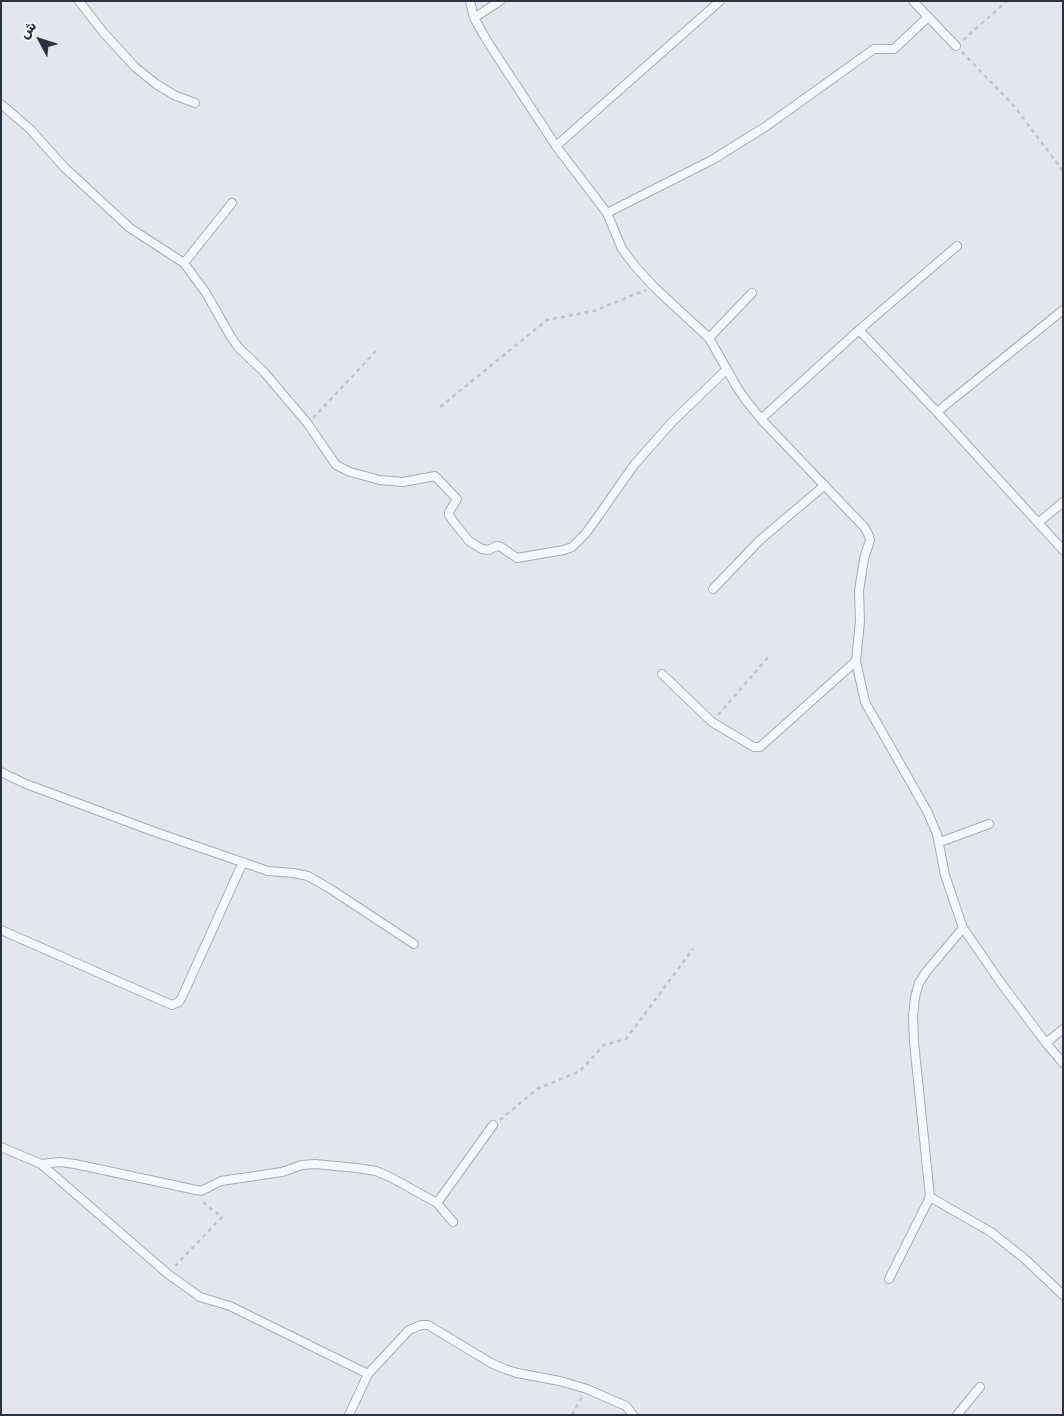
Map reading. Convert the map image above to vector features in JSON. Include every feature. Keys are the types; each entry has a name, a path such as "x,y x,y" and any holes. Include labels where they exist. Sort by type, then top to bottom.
{"lane":[{"path":"79,1 103,32 135,67 156,84 174,95 196,103"},
{"path":"470,1 474,18 489,44 556,146 607,214 622,249 634,266 709,338 738,389 761,419 864,528 870,540 864,560 860,591 860,622 856,662 865,702 927,811 940,842 944,875 964,928 1001,983 1063,1063"},
{"path":"474,18 500,1"},
{"path":"556,146 720,1"},
{"path":"913,1 956,46"},
{"path":"607,214 720,156 765,128 874,49 894,49 928,17"},
{"path":"1,104 30,129 65,168 130,228 184,263 206,293 238,347 264,372 308,424 332,460 350,472 380,480 403,482 435,476 456,499 449,515 461,534 468,541 486,550 501,546 515,557 521,558 564,550 572,546 590,527 634,465 672,422 727,369"},
{"path":"184,263 232,203"},
{"path":"761,419 859,330 957,246"},
{"path":"709,338 752,293"},
{"path":"938,412 1063,310"},
{"path":"859,330 938,412 1063,550"},
{"path":"713,589 760,540 825,485"},
{"path":"1038,522 1063,502"},
{"path":"662,674 712,722 746,744 760,747 856,662"},
{"path":"1,772 26,784 79,804 268,871 293,872 308,876 414,944"},
{"path":"940,842 989,824"},
{"path":"1,930 172,1005 182,997 243,862"},
{"path":"889,1279 930,1197 914,1042 913,1016 915,997 919,983 926,972 964,928"},
{"path":"1046,1043 1063,1028"},
{"path":"437,1203 493,1126"},
{"path":"1,1148 41,1164 168,1274 200,1297 230,1306 368,1374"},
{"path":"41,1164 60,1162 75,1164 183,1189 201,1191 221,1181 282,1172 302,1166 323,1164 357,1168 392,1178 437,1203 453,1222"},
{"path":"930,1197 990,1232 1026,1259 1063,1295"},
{"path":"349,1415 368,1374 410,1330 421,1324 428,1325 491,1363 516,1373 560,1381 587,1389 626,1406 633,1415"},
{"path":"957,1415 980,1387"}],"path":[{"path":"1007,1 956,46 1014,106 1063,171"},
{"path":"440,407 547,320 594,311 654,287"},
{"path":"308,424 379,348"},
{"path":"712,722 770,655"},
{"path":"493,1126 537,1089 580,1071 604,1045 626,1039 693,950"},
{"path":"168,1274 222,1217 199,1200"},
{"path":"572,1415 587,1389"}]}
